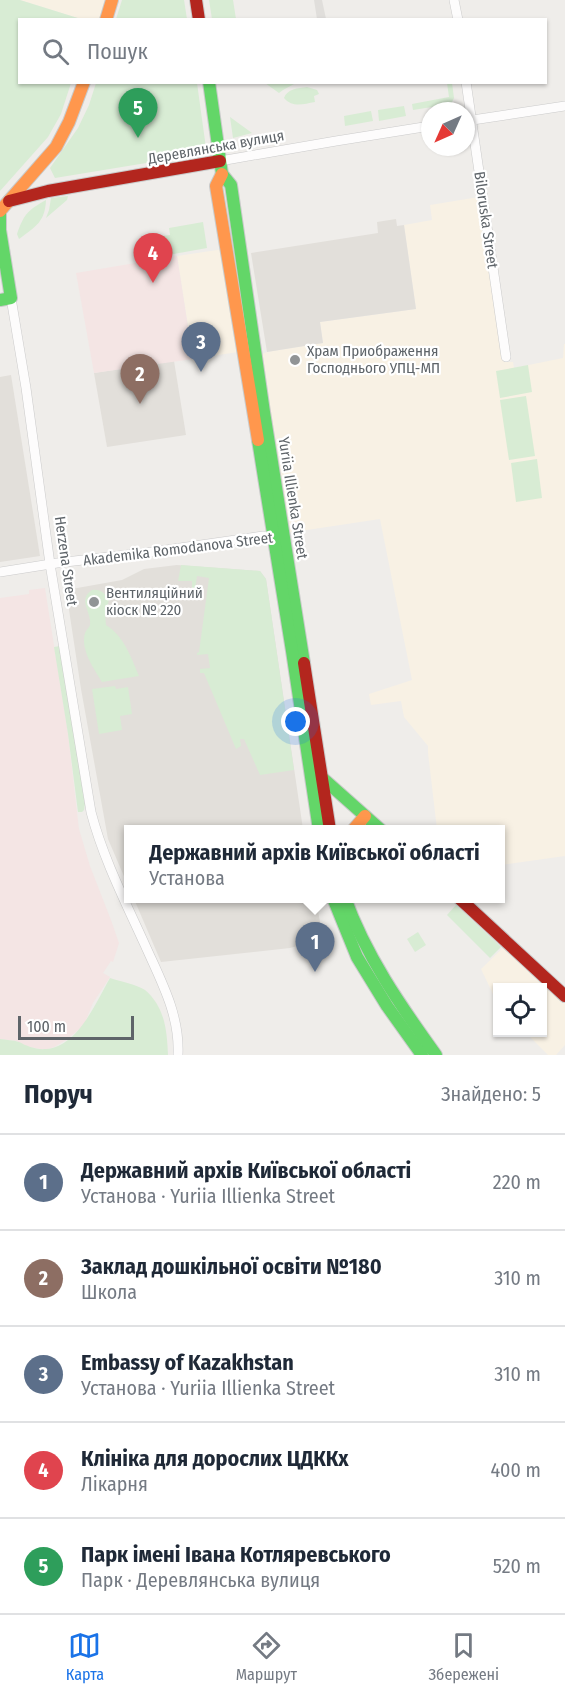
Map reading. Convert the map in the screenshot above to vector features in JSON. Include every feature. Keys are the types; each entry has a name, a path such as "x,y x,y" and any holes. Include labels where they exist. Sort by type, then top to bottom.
{"main road":[{"path":"107,18 112,0"},
{"path":"196,0 199,18"},
{"name":"Herzena Street","path":"5,299 0,211 56,147 69,122 83,84"},
{"name":"Yuriia Illienka Street","path":"209,84 221,168 216,186 329,825"},
{"name":"Деревлянська вулиця","path":"9,201 52,190 194,167 221,168"},
{"name":"Yuriia Illienka Street","path":"278,537 292,651 318,825"},
{"path":"309,767 375,825"},
{"path":"357,825 365,816"},
{"path":"335,903 357,957 422,1055"},
{"path":"347,903 356,930 376,968 397,1002 436,1055"},
{"path":"464,903 565,996"}],"street":[{"path":"454,0 458,18"},
{"name":"Biloruska Street","path":"466,84 468,102"},
{"path":"475,119 565,106"},
{"name":"Деревлянська вулиця","path":"221,168 336,141 421,127"},
{"name":"Biloruska Street","path":"475,156 506,357"},
{"name":"Herzena Street","path":"5,299 26,388 51,564 93,822 98,842 124,900"},
{"name":"Akademika Romodanova Street","path":"0,572 263,536 278,537"},
{"name":"Herzena Street","path":"126,903 171,1002 178,1038 178,1055"}],"shaded area":[{"path":"20,0 107,0 101,18 78,18"},
{"path":"314,0 322,0 326,18 317,18"},
{"path":"479,197 504,362 513,362 514,368 563,358 565,344 565,856 505,864 505,825 437,825 428,746 404,717 401,701 371,705 369,694 412,680 380,519 287,533 260,355 323,343 320,322 416,309 404,225 432,220 430,205"},
{"path":"396,219 397,226 404,225 416,309 320,322 323,343 267,352 251,253 378,233 377,222"},
{"path":"224,249 238,352 193,359 177,256"},
{"path":"177,256 193,359 94,373 76,273"},
{"path":"174,361 186,435 107,447 94,373"},
{"path":"11,375 40,556 0,562 0,377"},
{"path":"177,565 260,571 266,579 302,825 124,825 124,876 108,839 66,590 122,580 144,569"},
{"path":"45,588 68,734 79,829 90,866 119,943 113,962 111,961 103,973 110,977 93,1003 84,1025 66,1040 45,1050 25,1046 17,1041 0,1039 0,598 29,594 29,590"},
{"path":"136,903 317,903 323,939 290,948 161,962"},
{"path":"506,945 547,983 493,983 493,994 481,969"},
{"path":"547,983 565,1000 565,1045 556,1055 548,1055 530,1037 547,1037"}],"green space":[{"path":"0,0 20,0 78,18 18,18 18,84 71,84 61,114 48,137 0,191"},
{"path":"122,0 184,0 187,18 116,18"},
{"path":"209,0 233,0 236,18 212,18"},
{"path":"96,84 197,84 206,148 202,153 195,155 55,178 50,168 78,128"},
{"path":"266,84 294,84 283,90 279,93"},
{"path":"447,84 452,84 454,98 452,102 423,102 449,97"},
{"path":"307,87 317,90 319,94 314,96 315,102 295,104 284,98 290,91"},
{"path":"421,102 421,109 413,110 412,104"},
{"path":"404,106 406,116 379,121 378,110"},
{"path":"371,111 373,121 345,126 344,116"},
{"path":"230,117 252,133 233,138"},
{"path":"68,196 67,200 46,218 51,198"},
{"path":"46,200 42,219 19,239 17,234 25,217"},
{"path":"203,222 207,248 157,257 154,237 170,235 169,228"},
{"path":"528,365 532,392 500,398 496,371"},
{"path":"526,396 535,456 509,460 500,400"},
{"path":"537,459 542,498 516,502 511,463"},
{"path":"181,565 260,571 266,579 294,770 260,775 244,739 240,739 241,746 236,749 204,673 200,673 200,669 210,668 208,654 197,655 209,578 197,576 195,590 192,590 192,581 178,581"},
{"path":"92,590 102,592 109,600 105,613 106,625 122,641 139,676 102,682 92,665 84,646 84,639 90,625 85,602"},
{"path":"60,646 85,804 82,812 78,812 54,647"},
{"path":"115,686 116,689 128,687 132,714 120,716 122,730 99,734 92,689"},
{"path":"456,905 501,947 490,958 447,915"},
{"path":"418,932 426,945 415,952 407,939"},
{"path":"110,978 142,988 152,997 164,1020 168,1055 0,1055 0,1039 17,1041 42,1049 57,1046 68,1040 85,1022"}],"traffic: fast":[{"path":"209,84 222,174 231,185 304,663"},
{"path":"0,211 0,230 11,298 0,300"},
{"path":"258,440 318,825"},
{"path":"319,775 375,825"},
{"path":"335,903 357,957 387,1006 422,1055"},
{"path":"347,903 374,960 397,999 436,1055"}],"traffic: slow":[{"path":"107,18 112,0"},
{"path":"0,211 56,147 69,122 83,84"},
{"path":"222,174 216,186 258,440"},
{"path":"357,825 365,816"}],"traffic: jam":[{"path":"196,0 199,18"},
{"path":"9,201 48,191 220,161"},
{"path":"304,663 329,825"},
{"path":"464,903 565,996"}],"place":[{"name":"Парк імені Івана Котляревського","path":"138,138"},
{"name":"Клініка для дорослих ЦДККх","path":"153,283"},
{"name":"Храм Приображення Господнього УПЦ-МП","path":"295,360"},
{"name":"Embassy of Kazakhstan","path":"201,372"},
{"name":"Заклад дошкільної освіти №180","path":"140,404"},
{"name":"Вентиляційний кіоск № 220","path":"94,602"},
{"name":"Державний архів Київської області","path":"315,972"}]}
